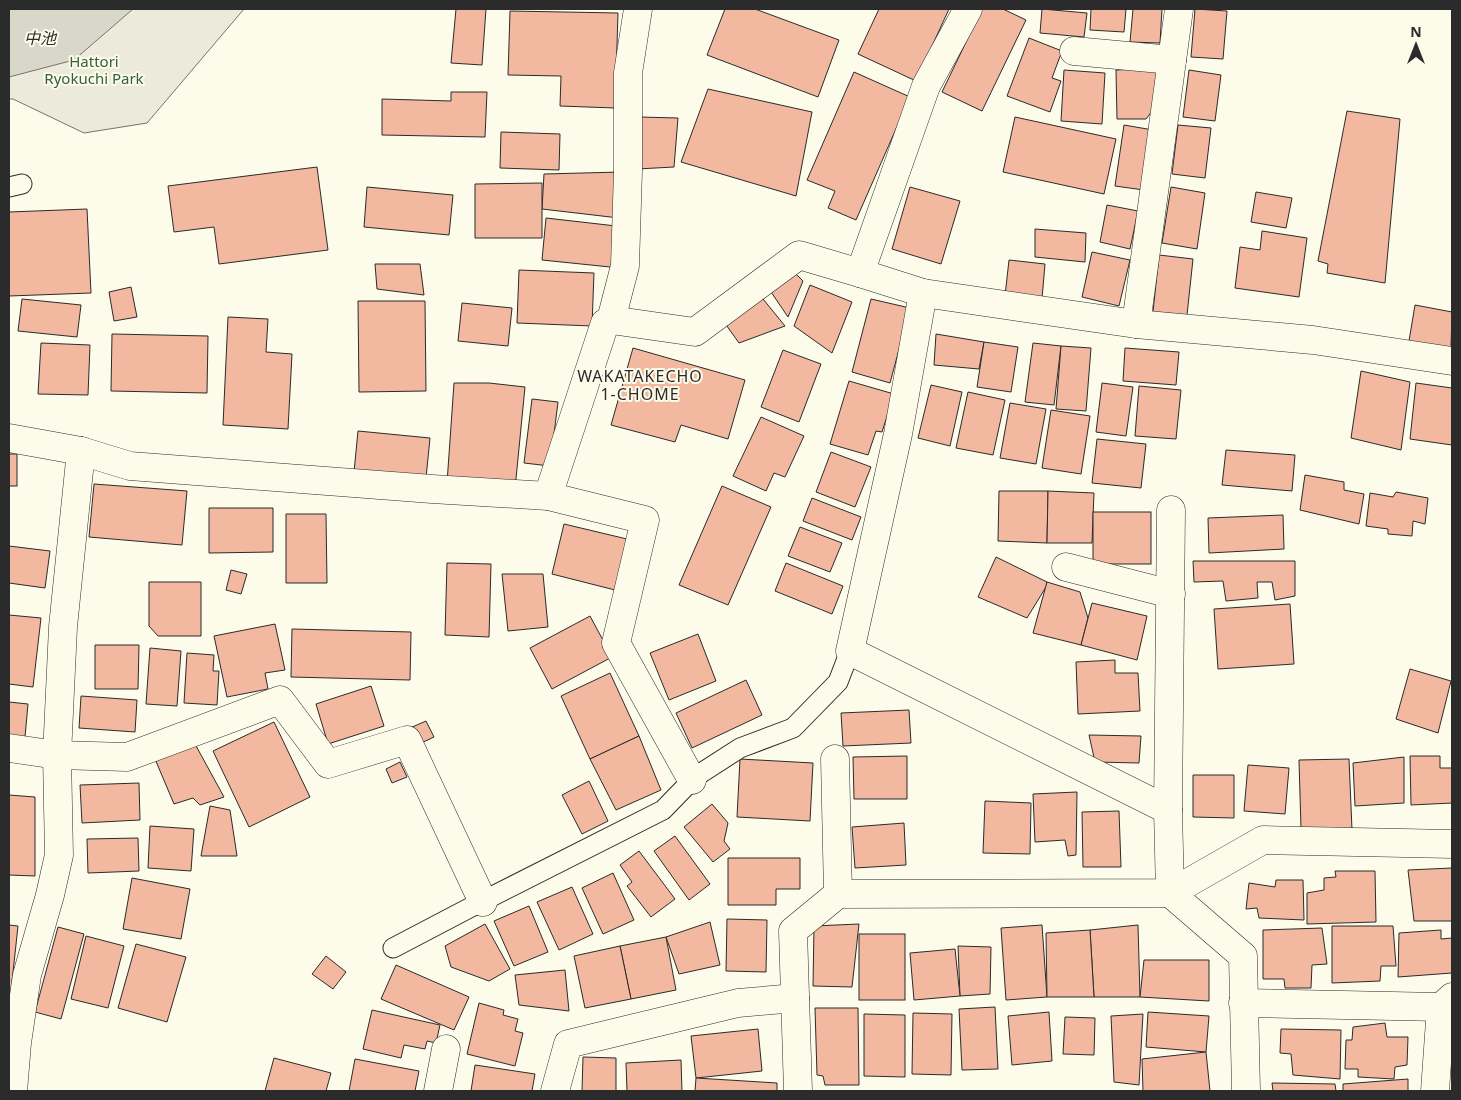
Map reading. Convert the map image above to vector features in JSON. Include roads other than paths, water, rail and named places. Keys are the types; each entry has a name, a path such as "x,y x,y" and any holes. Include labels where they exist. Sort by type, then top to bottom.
{"street":[{"path":"611,320 625,266 628,171 628,73 638,9"},
{"path":"860,273 926,86 968,9"},
{"path":"1136,324 1179,9"},
{"path":"1074,51 1172,60"},
{"path":"548,496 604,324 611,320 695,332 798,255 923,293 1136,324 1313,340 1452,361"},
{"path":"923,293 898,434 850,651 1168,810"},
{"path":"9,438 81,451 130,466 548,496 645,520 616,643 692,780"},
{"path":"13,1091 13,1042 27,974 59,855 57,754 63,627 81,451"},
{"path":"1171,510 1168,810 1170,893 1243,956 1246,1091"},
{"path":"1066,567 1171,594"},
{"path":"9,748 57,754 127,757 280,700 328,764 406,740 482,902"},
{"path":"835,759 838,894"},
{"path":"798,1091 793,931 838,894 1170,893 1263,840 1452,844"},
{"path":"555,1091 568,1044 738,1003 795,998"},
{"path":"1243,1003 1447,1002 1435,1091"},
{"path":"438,1091 446,1050"}],"lane":[{"path":"394,948 663,810 692,780 740,748 793,728 838,682 850,651"}],"water":[{"name":"中池","path":"9,9 133,9 74,60 9,77"}],"district":[{"name":"WAKATAKECHO 1-CHOME","path":"640,385"}],"park label":[{"name":"Hattori Ryokuchi Park","path":"94,70"}]}
